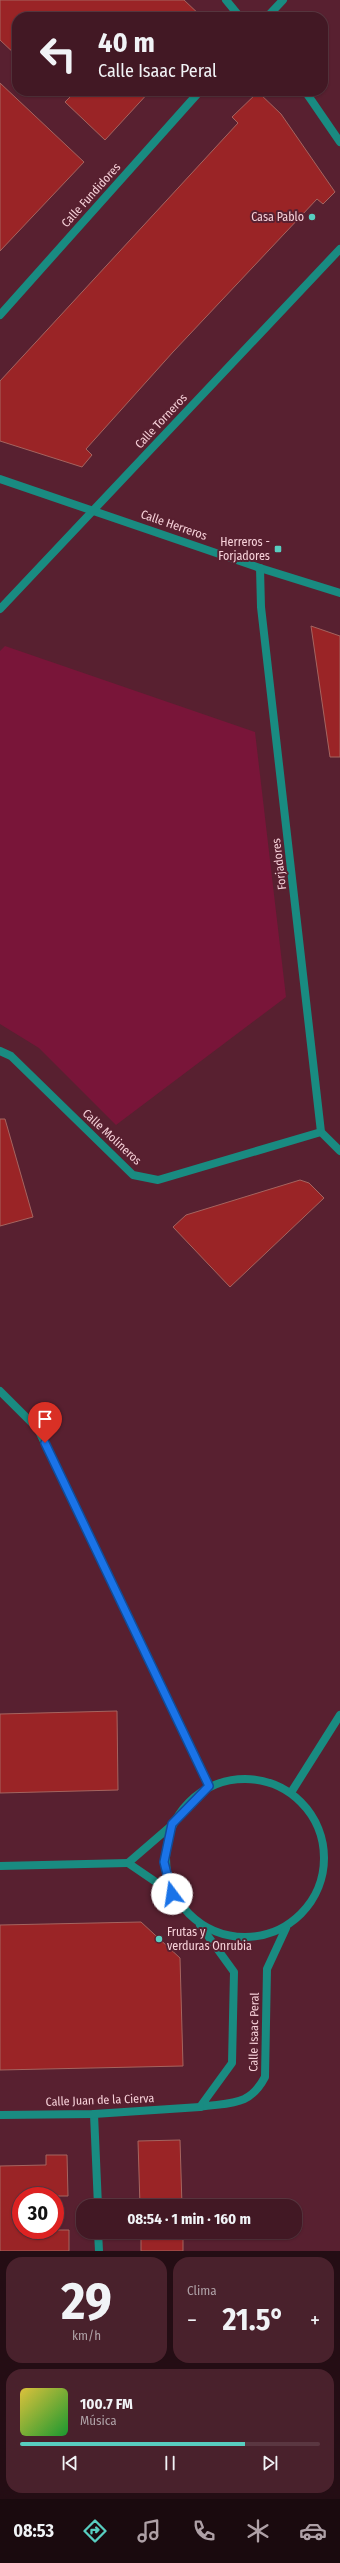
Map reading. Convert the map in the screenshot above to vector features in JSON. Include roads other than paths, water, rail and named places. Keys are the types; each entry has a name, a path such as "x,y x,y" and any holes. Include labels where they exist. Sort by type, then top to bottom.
{"street":[{"path":"226,0 236,12"},
{"path":"272,12 283,0"},
{"name":"Calle Fundidores","path":"0,315 196,96"},
{"path":"308,96 340,142"},
{"name":"Calle Torneros","path":"0,608 340,249"},
{"name":"Calle Herreros","path":"0,479 260,568 340,593"},
{"name":"Forjadores","path":"260,568 261,607 321,1132"},
{"name":"Calle Molineros","path":"0,1051 11,1056 134,1175 158,1180 321,1132"},
{"path":"321,1132 340,1151"},
{"path":"0,1390 38,1429 209,1786"},
{"path":"292,1791 340,1715"},
{"path":"0,1866 128,1863 172,1824 209,1786 252,1777 292,1791 316,1819 327,1856 318,1893 286,1928 246,1939 200,1925"},
{"path":"172,1824 164,1862 172,1894"},
{"name":"Calle Isaac Peral","path":"128,1863 172,1894 200,1925 234,1972 232,2063 200,2107"},
{"name":"Calle Isaac Peral","path":"200,2107 248,2099 258,2091 265,2077 267,1969 286,1928"},
{"name":"Calle Juan de la Cierva","path":"0,2115 94,2114 200,2107"},
{"path":"94,2114 98,2199"},
{"path":"98,2239 99,2251"}],"place":[{"name":"Casa Pablo","path":"312,217"},
{"name":"Herreros - Forjadores","path":"278,549"},
{"name":"Frutas y verduras Onrubia","path":"159,1939"}]}
